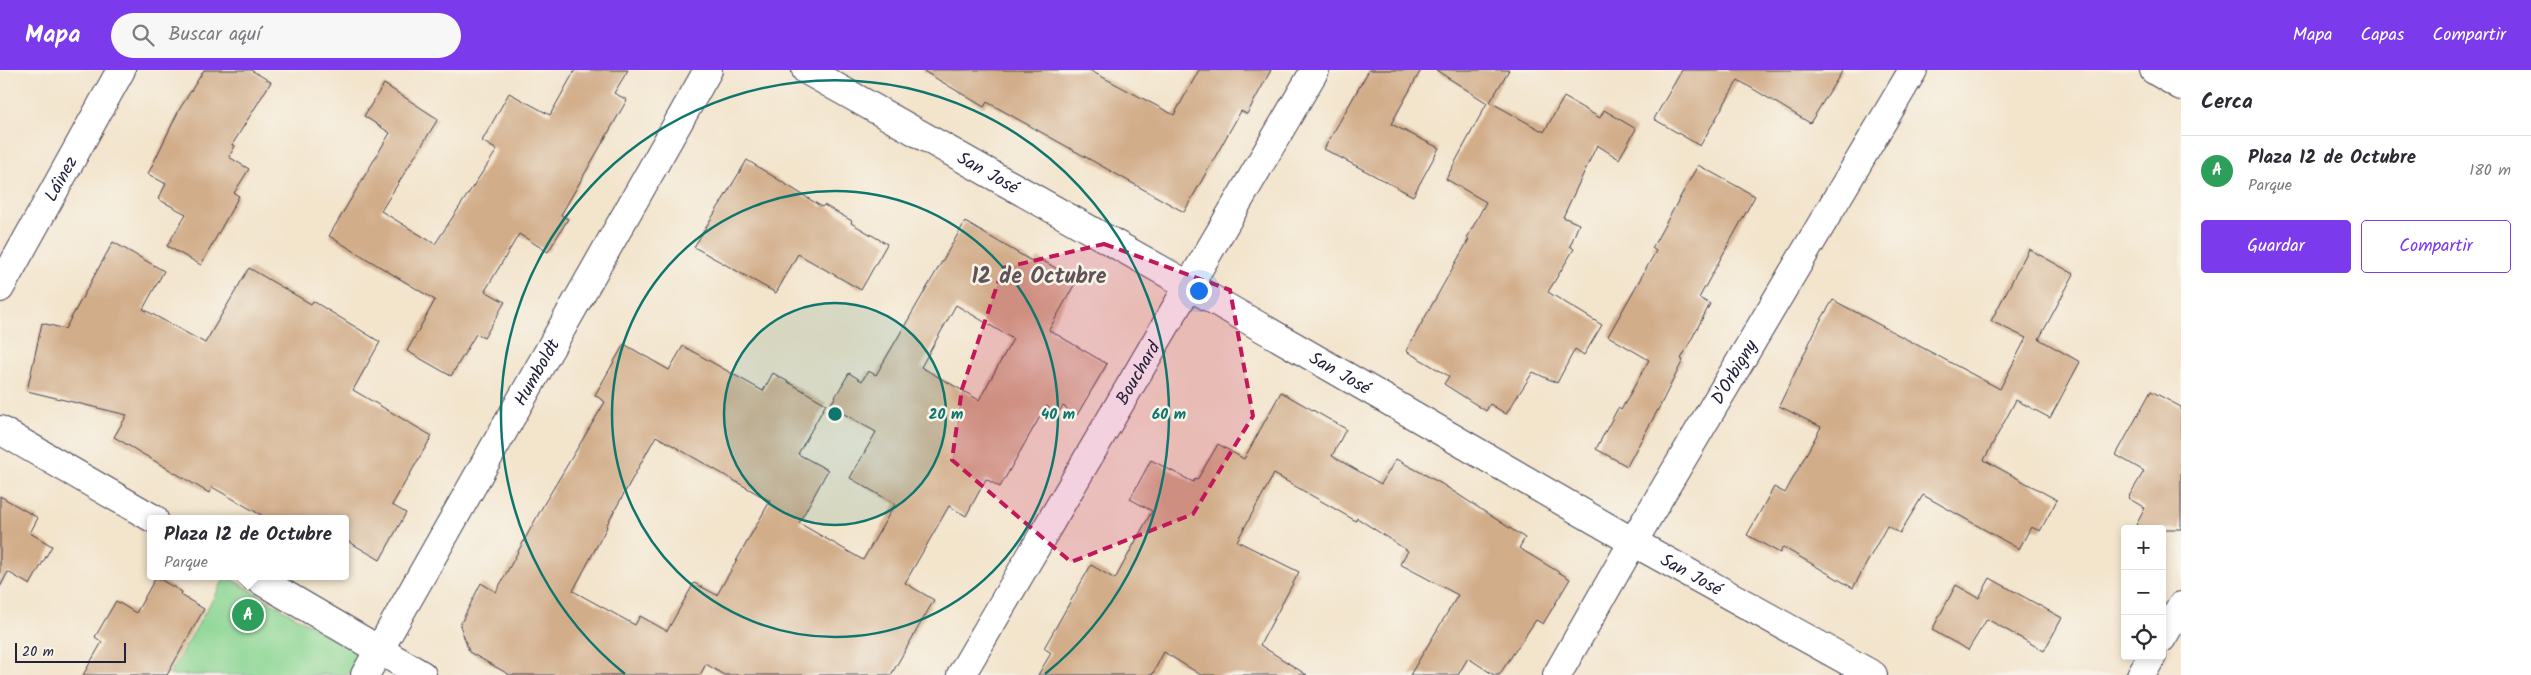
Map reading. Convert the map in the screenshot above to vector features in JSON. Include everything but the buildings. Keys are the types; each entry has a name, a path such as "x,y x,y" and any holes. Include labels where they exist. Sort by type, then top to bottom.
{"street":[{"name":"Láinez","path":"0,288 121,70"},
{"name":"Humboldt","path":"365,675 708,70"},
{"name":"San José","path":"806,70 1188,285 1633,542 1873,675"},
{"name":"Bouchard","path":"961,675 1314,70"},
{"name":"D'Orbigny","path":"1558,675 1633,542 1913,70"},
{"path":"2154,70 2181,86"},
{"path":"0,430 147,515"},
{"path":"260,580 422,675"},
{"path":"2166,631 2181,606"},
{"path":"2141,675 2150,660"}],"highlighted area":[{"path":"1104,244 1230,290 1253,416 1193,514 1071,562 952,460 962,389 1003,268"}],"green space":[{"path":"224,580 233,580 360,654 348,675 169,675"}],"place":[{"name":"Plaza 12 de Octubre","path":"248,615"}],"district":[{"name":"12 de Octubre","path":"1039,275"}]}
